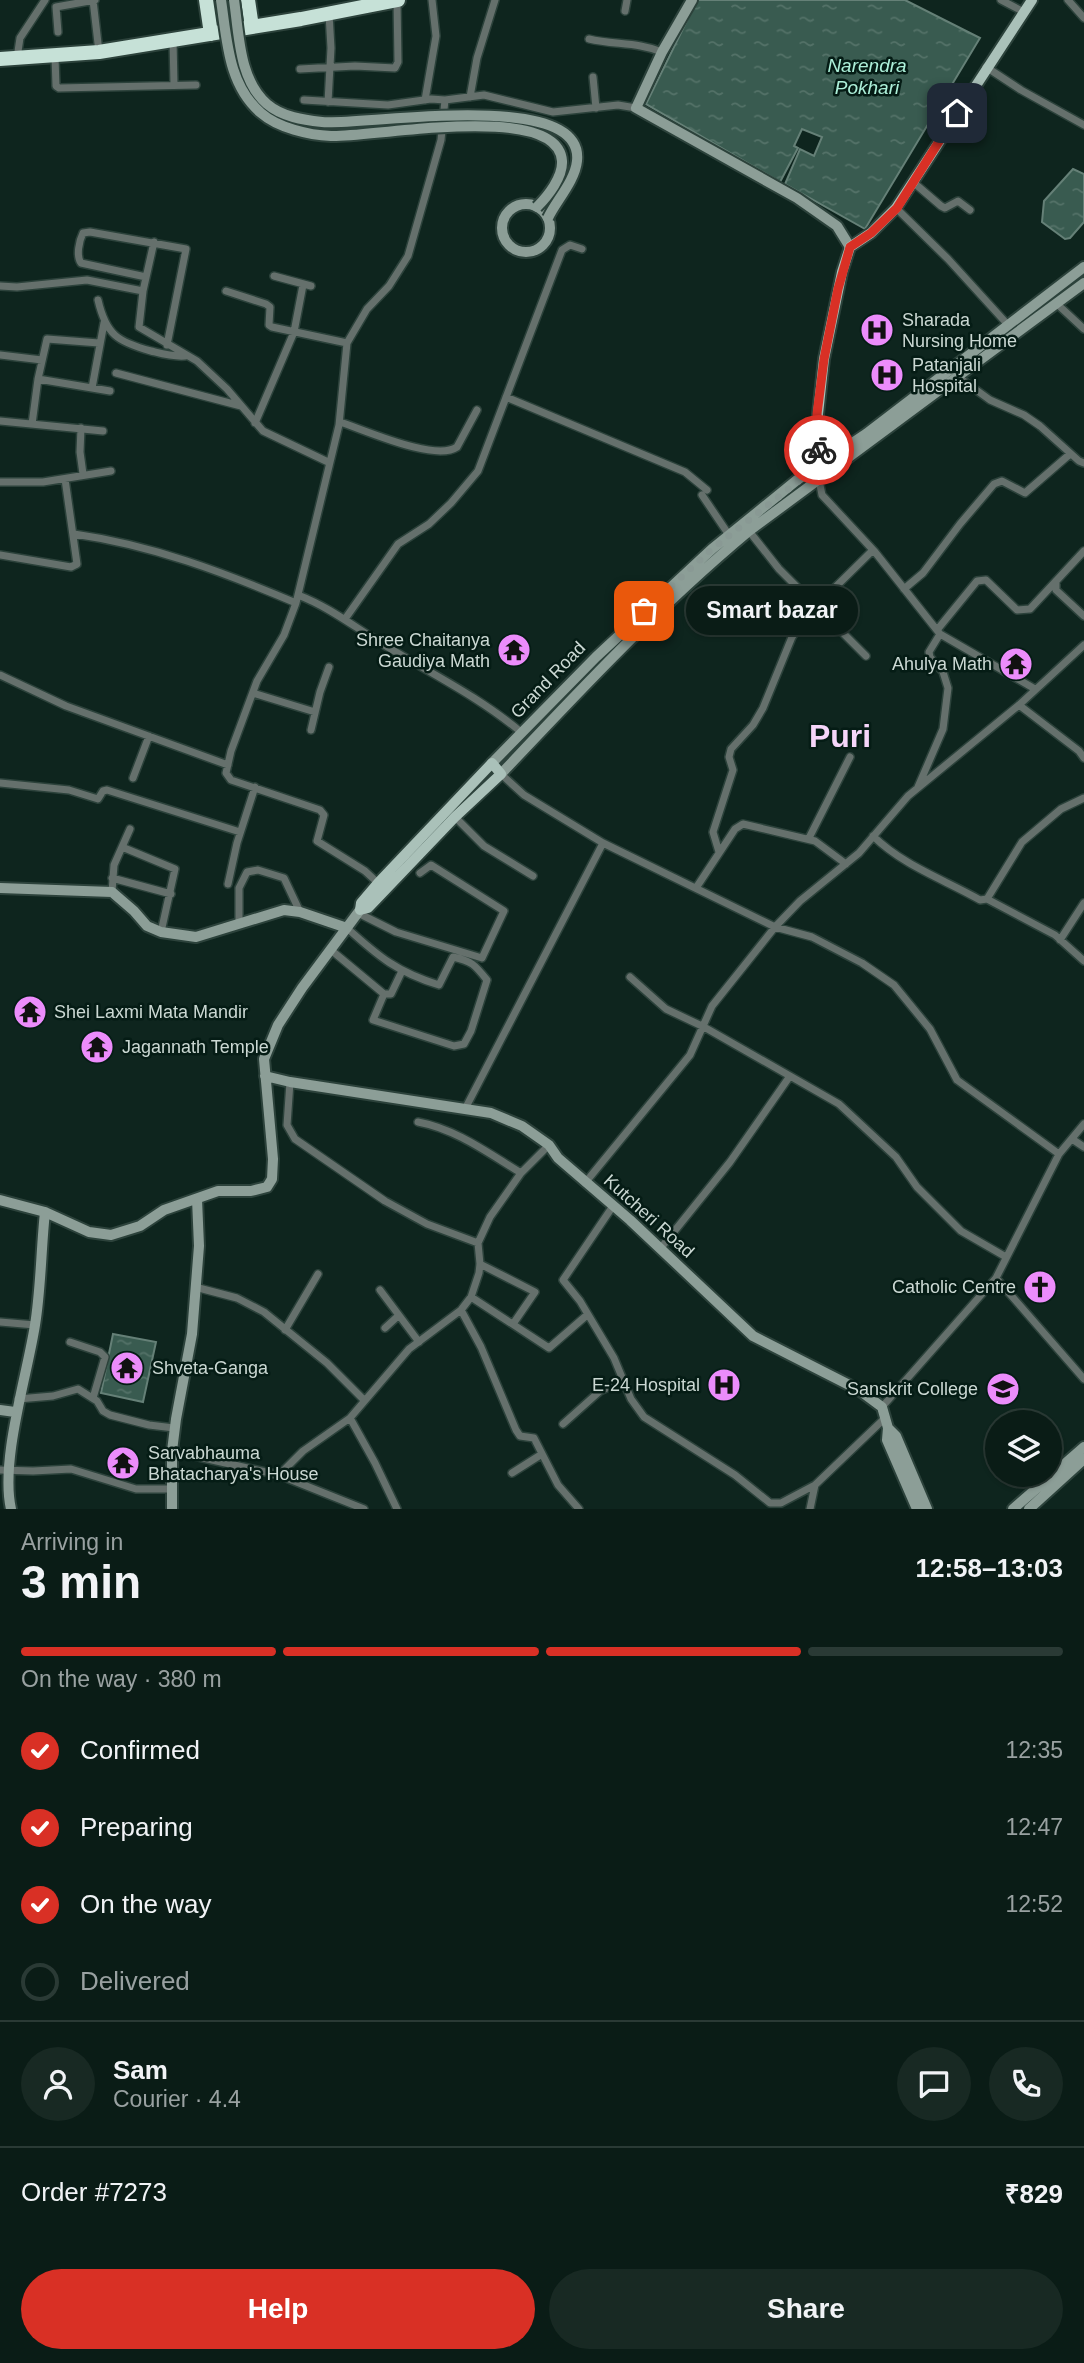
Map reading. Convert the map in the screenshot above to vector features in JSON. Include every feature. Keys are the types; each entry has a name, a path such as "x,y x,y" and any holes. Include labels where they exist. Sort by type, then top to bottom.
{"highway":[{"path":"206,0 211,34"},
{"path":"248,0 252,27"},
{"path":"0,60 99,52 397,0"}],"main road":[{"path":"221,0 235,76 243,92 261,114 288,127 330,136 473,125 500,127 545,137 560,150 562,162 554,185 537,207"},
{"path":"234,0 247,73 261,98 280,113 324,122 470,114 518,118 554,128 565,134 573,145 577,164 548,218"},
{"path":"692,0 662,52 636,108 797,198 837,226 850,247"},
{"path":"819,480 817,414 824,359 839,284 850,247 871,233 897,208 986,67 1032,0"},
{"path":"525,205 537,207 548,218 551,231 541,247 527,252 510,247 502,236 504,217 514,208 525,205"},
{"name":"Grand Road","path":"0,1200 46,1212 89,1232 111,1235 141,1226 164,1210 218,1191 251,1191 267,1187 272,1179 271,1120 264,1059 278,1026 359,912 361,903 378,883 492,763 644,611 730,534 1084,267"},
{"name":"Grand Road","path":"359,912 368,908 656,613 749,531 1056,303 1082,289"},
{"path":"492,763 501,774"},
{"path":"0,888 112,892 147,926 161,932 196,937 284,910 300,912 347,928"},
{"name":"Kutcheri Road","path":"265,1076 465,1109 506,1118 522,1126 549,1145 558,1158 753,1336 859,1390 885,1418 896,1436 928,1509"},
{"path":"172,1509 174,1429 192,1334 199,1246 198,1199"},
{"path":"11,1509 3,1469 35,1325 46,1212"},
{"path":"0,1410 15,1412"},
{"path":"885,1418 887,1440 917,1509"},
{"path":"1013,1509 1084,1447"},
{"path":"1035,1507 1084,1460"}],"street":[{"path":"17,59 20,38 45,0"},
{"path":"58,32 56,7 94,0 99,52"},
{"path":"300,69 398,66 397,0"},
{"path":"425,100 436,36 432,0"},
{"path":"470,97 477,58 495,0"},
{"path":"625,11 627,0"},
{"path":"1001,0 1024,12"},
{"path":"1068,0 1084,18"},
{"path":"328,102 331,67 329,13"},
{"path":"589,39 612,44 644,45 662,52"},
{"path":"173,40 174,85"},
{"path":"55,57 56,82 59,88 196,85"},
{"path":"986,67 1084,125"},
{"path":"593,77 596,108"},
{"path":"304,100 388,105 484,95 553,112 618,105 636,108"},
{"path":"378,883 365,871 317,841 324,815 320,810 228,777 228,765 253,693 284,635 297,599 328,462 340,422 347,343 367,309 389,286 408,256 441,140 445,100"},
{"path":"913,182 945,208 958,201 970,210"},
{"path":"897,208 1009,326"},
{"path":"146,277 81,262 78,256 81,236 90,232 183,247 187,252 167,345"},
{"path":"154,242 143,291 139,327 197,361 227,389 255,423 271,436 328,462"},
{"path":"345,618 398,544 452,503 478,471 562,250 570,245 582,249"},
{"path":"255,423 294,332 307,285 274,276"},
{"path":"0,286 17,287 87,280 143,291"},
{"path":"226,291 266,303 270,307 269,325 347,343"},
{"path":"92,388 104,323 98,300"},
{"path":"1056,303 1084,329"},
{"path":"104,323 124,342 170,356 187,356"},
{"path":"33,424 38,379 46,342 50,337 99,342"},
{"path":"0,355 42,360"},
{"path":"116,373 241,406"},
{"path":"957,376 990,400 1024,415 1084,463"},
{"path":"38,379 110,391"},
{"path":"506,397 685,472 705,493 730,534"},
{"path":"340,422 414,448 444,452 457,447 478,410"},
{"path":"0,421 103,431"},
{"path":"81,428 83,474"},
{"path":"904,589 923,573 994,484 1002,481 1018,492 1026,493 1070,454"},
{"path":"0,482 28,483 111,471"},
{"path":"0,555 75,566 77,561 74,534 65,479"},
{"path":"819,480 822,495 873,550 939,632 1035,688"},
{"path":"749,531 779,569 817,604 866,656"},
{"path":"74,534 167,553 327,607 447,682 522,733"},
{"path":"719,852 713,832 733,770 729,757 731,749 758,718 792,637 817,604 873,550"},
{"path":"918,788 943,729 946,713 947,679 929,652 939,632 976,581 986,580 1017,610 1030,609 1084,551"},
{"path":"1056,581 1056,590 1084,616"},
{"path":"585,1183 690,1055 712,1006 775,926 800,901 846,864 918,788 1019,705 1084,645"},
{"path":"311,730 329,667"},
{"path":"0,676 66,706 228,765"},
{"path":"253,693 316,712"},
{"path":"1019,705 1079,751 1084,758"},
{"path":"133,778 149,736"},
{"path":"809,838 850,757"},
{"path":"501,774 524,795 603,843 775,926 812,937 863,962 894,985 930,1029 957,1080 1059,1154"},
{"path":"0,783 46,786 98,799 103,791 107,790 240,832"},
{"path":"229,884 240,832 255,787"},
{"path":"987,899 1022,842 1061,809 1084,798"},
{"path":"455,817 484,846 533,876"},
{"path":"696,888 735,829 744,824 809,838 821,843 846,864"},
{"path":"112,892 114,865 130,829"},
{"path":"873,836 899,858 928,874 980,900 987,899 1055,935 1084,961"},
{"path":"465,1109 603,843"},
{"path":"122,847 175,869 161,932"},
{"path":"359,912 396,932 482,958 504,911 431,865 421,873"},
{"path":"239,923 239,888 247,872 258,870 284,878 300,912"},
{"path":"112,878 171,894"},
{"path":"1060,940 1084,903"},
{"path":"347,928 384,961 413,977 439,985 453,957 470,961 487,980 471,1031 464,1044 454,1046 373,1020 384,994"},
{"path":"331,950 384,994 391,994 401,971"},
{"path":"630,977 666,1009 704,1027 839,1104 896,1157 917,1186 961,1231 974,1241 1006,1257"},
{"path":"660,1249 730,1162 790,1076"},
{"path":"290,1082 286,1125 295,1139 385,1201 427,1224 478,1243"},
{"path":"418,1122 436,1125 458,1135 521,1173"},
{"path":"612,1206 563,1280 576,1296 624,1380 631,1399 644,1418 735,1475 770,1503 781,1503 815,1485 885,1418 996,1278 1059,1154 1084,1124"},
{"path":"1072,1139 1084,1147"},
{"path":"279,1475 303,1451 350,1418 409,1349 461,1310 471,1297 480,1264 478,1243 490,1217 521,1173 549,1145"},
{"path":"480,1264 535,1292 513,1324"},
{"path":"285,1330 318,1275"},
{"path":"996,1278 1084,1379"},
{"path":"195,1287 251,1304 264,1312 327,1363 364,1400"},
{"path":"380,1290 418,1342"},
{"path":"471,1297 549,1348 587,1315"},
{"path":"461,1310 481,1347 516,1430 520,1436 534,1438 558,1485 579,1509"},
{"path":"385,1328 398,1316"},
{"path":"0,1322 35,1325"},
{"path":"70,1342 104,1354 105,1362 93,1398"},
{"path":"563,1424 600,1391 624,1380"},
{"path":"18,1399 53,1396 74,1389 93,1398 103,1411 110,1415 174,1429"},
{"path":"350,1418 376,1463 397,1509"},
{"path":"172,1451 279,1475 364,1509"},
{"path":"512,1473 542,1454"},
{"path":"3,1469 71,1469 136,1489 172,1489"},
{"path":"810,1509 815,1485"}],"water":[{"name":"Narendra Pokhari","path":"697,0 905,0 980,38 865,229 785,184 800,149 814,156 822,137 802,129 794,146 798,148 780,182 646,104"},
{"path":"1073,169 1084,174 1084,222 1070,238 1065,239 1042,222 1044,201"},
{"path":"113,1334 156,1342 143,1402 101,1393"}],"way so far":[{"path":"644,611 712,549 819,465 819,450"}],"place":[{"name":"Sharada Nursing Home","path":"877,330"},
{"name":"Patanjali Hospital","path":"887,375"},
{"name":"Smart bazar","path":"644,611"},
{"name":"Shree Chaitanya Gaudiya Math","path":"514,650"},
{"name":"Ahulya Math","path":"1016,664"},
{"name":"Shei Laxmi Mata Mandir","path":"30,1012"},
{"name":"Jagannath Temple","path":"97,1047"},
{"name":"Catholic Centre","path":"1040,1287"},
{"name":"Shveta-Ganga","path":"127,1368"},
{"name":"E-24 Hospital","path":"724,1385"},
{"name":"Sanskrit College","path":"1003,1389"},
{"name":"Sarvabhauma Bhatacharya's House","path":"123,1463"}],"district":[{"name":"Puri","path":"840,736"}],"route":[{"path":"819,450 817,414 824,359 834,306 850,247 871,233 897,208 957,113"}]}
